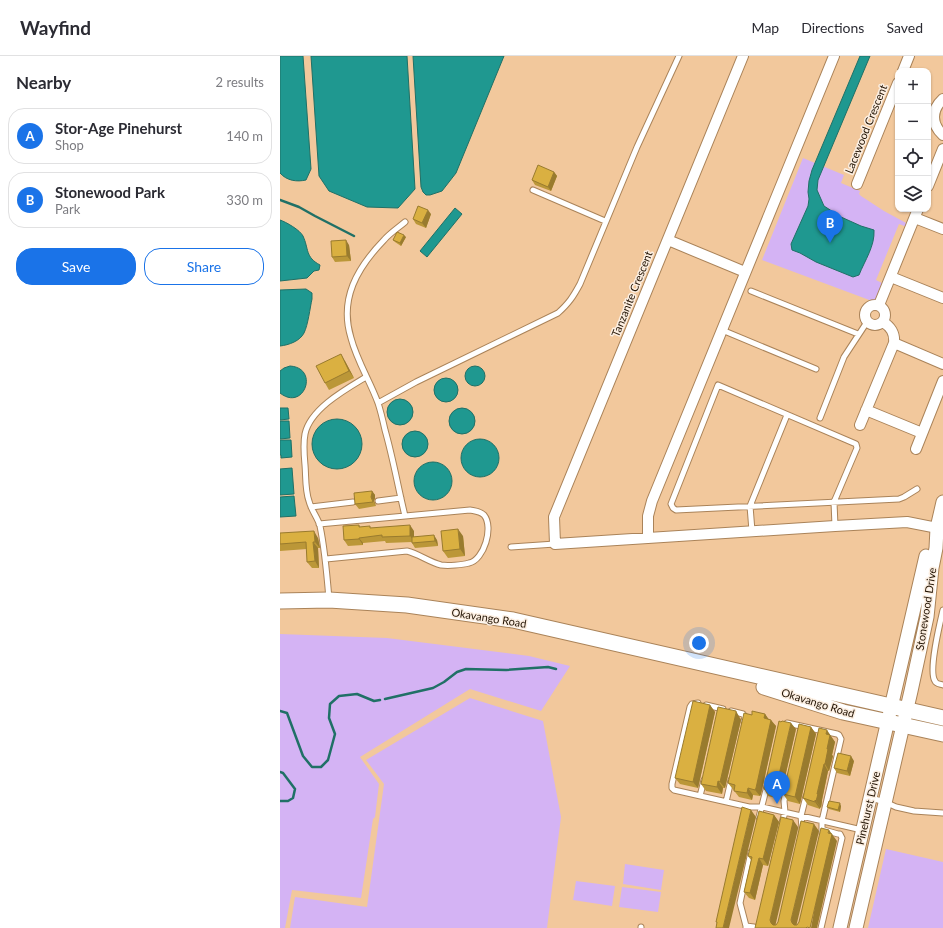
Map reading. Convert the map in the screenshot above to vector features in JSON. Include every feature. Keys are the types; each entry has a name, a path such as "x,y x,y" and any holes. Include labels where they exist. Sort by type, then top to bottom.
{"main road":[{"name":"Okavango Road","path":"280,601 329,600 407,605 513,620 943,718"},
{"name":"Okavango Road","path":"695,662 745,681 843,712 943,734"}],"street":[{"name":"Tanzanite Crescent","path":"555,544 554,517 743,56"},
{"path":"648,538 648,516 652,501 834,56"},
{"path":"904,68 909,56"},
{"name":"Lacewood Crescent","path":"857,184 895,94"},
{"path":"943,99 932,106 935,125 943,135"},
{"path":"931,179 942,155"},
{"path":"879,305 917,213 943,229"},
{"path":"668,240 745,272"},
{"path":"891,277 943,298"},
{"path":"872,305 879,305 885,314 883,322 877,325 867,322 864,315 867,309 872,305"},
{"path":"860,425 894,344 892,330 883,322"},
{"path":"894,344 943,364"},
{"path":"916,449 943,381"},
{"path":"866,410 922,434"},
{"name":"Stonewood Drive","path":"911,690 927,617 932,568 940,528 943,502"},
{"path":"555,544 907,522 940,528"},
{"name":"Stonewood Drive","path":"895,687 928,549 940,528"},
{"name":"Pinehurst Drive","path":"840,928 895,687"},
{"name":"Pinehurst Drive","path":"856,928 911,690"}],"lane":[{"path":"378,403 416,382 558,313 572,298 580,284 637,147 678,56"},
{"path":"533,190 606,221"},
{"path":"405,222 384,240 365,262 355,279 349,296 347,310 348,328 351,340 378,403 405,516"},
{"path":"751,291 858,334"},
{"path":"820,418 844,357 867,322"},
{"path":"722,330 816,369"},
{"path":"329,600 326,559 319,524 311,507 307,492 304,442 305,433 312,418 332,398 366,377"},
{"path":"835,526 834,502 857,445 718,385 671,504 676,510 750,506 834,502 899,499 917,489"},
{"path":"752,531 750,506 787,415"},
{"path":"378,501 401,498"},
{"path":"311,507 352,502"},
{"path":"319,524 470,510 477,511 484,515 488,527 488,535 483,549 475,560 470,563 446,565 407,551 326,559"},
{"path":"511,547 555,544"},
{"path":"943,610 935,649 933,675 938,684 943,685"},
{"path":"743,727 745,718 743,714 696,703 692,704 690,707 672,788 726,802 749,807 762,807 863,831"},
{"path":"719,716 720,708"},
{"path":"781,725 786,723 802,726 837,734 841,738 822,821 823,830 821,838"},
{"path":"800,734 802,726"},
{"path":"819,738 821,731"},
{"path":"726,802 733,772"},
{"path":"700,796 705,774"},
{"path":"758,822 769,778"},
{"path":"781,827 785,812 784,801 788,786"},
{"path":"800,837 807,791"},
{"path":"870,797 896,807 914,811 943,813"},
{"path":"821,928 842,838 840,834 823,830"},
{"path":"753,844 740,903 746,927 754,928 759,922"}],"shaded area":[{"path":"803,158 844,175 841,183 860,191 859,194 861,196 908,224 907,227 899,224 876,280 884,284 880,294 875,300 872,301 762,260"},
{"path":"280,634 387,638 529,656 570,666 541,711 470,689 360,757 379,784 361,898 292,890 285,928 280,928"},
{"path":"470,698 543,721 561,817 547,928 290,928 295,897 367,907 384,784 366,760"},
{"path":"886,849 943,862 943,928 868,928"},
{"path":"625,864 664,870 661,890 623,884"},
{"path":"576,881 615,886 612,906 573,900"},
{"path":"622,887 661,892 658,912 619,907"}],"water":[{"path":"280,56 303,56 311,169 306,180 292,180 286,178 280,173"},
{"path":"311,56 407,56 415,189 398,208 367,207 329,191 319,176"},
{"path":"413,56 504,56 456,173 442,191 430,195 426,195 421,187"},
{"path":"860,56 870,56 818,180 817,190 824,206 841,217 874,230 873,242 869,253 859,275 853,277 816,262 792,250 791,244 808,206 809,181 812,170"},
{"path":"455,208 462,214 427,257 420,251"},
{"path":"280,220 293,226 299,231 303,236 310,256 320,265 319,270 314,271 307,278 280,281"},
{"path":"306,289 312,293 312,299 304,333 294,342 280,346 280,290"},
{"path":"290,366 299,369 304,374 306,380 302,393 296,397 289,397 280,393 280,371"},
{"path":"471,366 479,366 485,372 485,380 479,386 471,386 465,380 465,372"},
{"path":"446,378 455,381 458,390 455,399 446,402 437,399 434,390 437,381"},
{"path":"400,399 409,403 413,412 409,421 400,425 391,421 387,412 391,403"},
{"path":"280,408 288,408 289,419 280,420"},
{"path":"462,408 471,412 475,421 471,430 462,434 453,430 449,421 453,412"},
{"path":"337,419 346,421 355,426 360,435 362,444 360,453 355,462 346,467 337,469 328,467 319,462 314,453 312,444 314,435 319,426 328,421"},
{"path":"280,421 289,421 290,438 280,439"},
{"path":"415,431 424,435 428,444 424,453 415,457 406,453 402,444 406,435"},
{"path":"476,439 484,439 494,444 498,451 498,465 494,472 484,477 476,477 466,472 464,469 461,462 461,454 466,444 469,442"},
{"path":"280,440 291,440 292,457 281,458"},
{"path":"429,462 437,462 444,465 449,470 452,481 449,492 444,497 437,500 429,500 422,497 417,492 414,485 414,477 417,470 422,465"},
{"path":"292,468 294,494 280,495 280,469"},
{"path":"294,496 296,516 280,517 280,497"}],"building":[{"path":"538,165 554,172 548,187 532,180"},
{"path":"418,206 428,210 422,223 413,219"},
{"path":"397,232 404,235 400,243 393,240"},
{"path":"346,240 347,256 332,257 331,241"},
{"path":"341,354 349,371 325,383 316,366"},
{"path":"372,491 371,497 373,502 355,504 354,493"},
{"path":"359,525 359,527 370,526 370,528 410,525 410,536 382,537 382,535 344,540 343,526"},
{"path":"458,529 460,549 443,551 441,531"},
{"path":"314,531 315,542 313,542 315,561 307,562 306,542 280,544 280,533"},
{"path":"434,535 435,541 412,543 412,537"},
{"path":"693,701 710,705 693,782 675,778"},
{"path":"718,707 736,711 736,713 720,782 718,781 717,787 701,784"},
{"path":"752,711 765,714 764,718 771,720 756,788 755,790 748,788 747,793 734,791 735,785 728,783 744,713 752,715"},
{"path":"779,721 791,723 775,792 764,789"},
{"path":"799,724 811,727 795,797 783,794"},
{"path":"819,728 827,730 826,734 830,735 825,764 815,802 803,798"},
{"path":"838,753 851,756 847,771 834,768"},
{"path":"829,801 840,803 838,810 827,807"},
{"path":"742,807 751,810 723,928 716,928 716,922"},
{"path":"759,811 774,815 763,859 759,858 750,893 744,892 752,857 748,856"},
{"path":"781,817 793,820 793,822 770,920 773,925 776,925 778,922 801,821 814,824 791,920 794,925 797,925 799,922 821,828 829,830 828,833 832,834 810,928 755,928"}],"waterway":[{"path":"280,200 299,207 354,236"},
{"path":"385,699 433,688 457,672 466,669 506,670 548,667 556,669"},
{"path":"280,711 287,713 303,756 312,767 321,767 328,760 335,734 329,718 330,704 339,696 357,694 374,701 380,700"},
{"path":"280,772 283,773 295,789 293,798 288,801 280,801"}],"place":[{"name":"Stonewood Park","path":"830,243"},
{"name":"Stor-Age Pinehurst","path":"777,804"}]}
